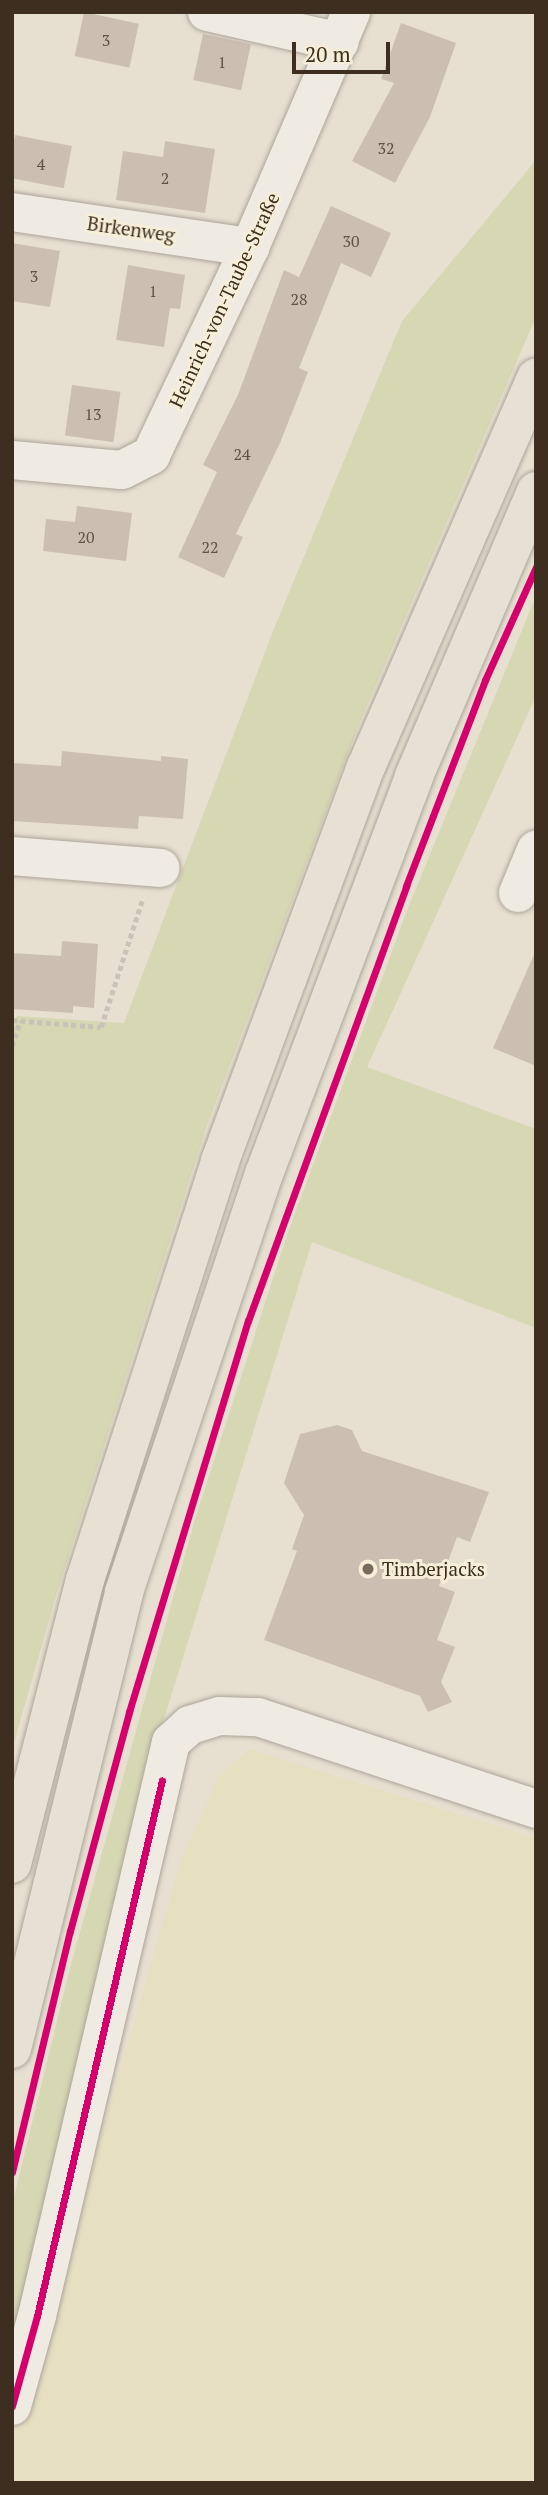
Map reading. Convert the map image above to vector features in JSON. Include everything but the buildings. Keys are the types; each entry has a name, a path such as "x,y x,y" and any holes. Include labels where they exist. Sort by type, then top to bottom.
{"main road":[{"path":"12,1864 85,1580 220,1161 366,767 536,377"},
{"path":"12,2049 124,1592 264,1174 414,776 536,491"}],"street":[{"path":"207,12 346,27"},
{"name":"Heinrich-von-Taube-Straße","path":"12,460 122,470 150,455 250,247 346,27"},
{"name":"Birkenweg","path":"12,212 250,247"},
{"path":"517,893 536,850"},
{"path":"12,856 157,867"},
{"path":"12,2406 37,2316 171,1742 190,1725 220,1716 258,1717 536,1809"}],"path":[{"path":"12,1020 100,1027 157,867"},
{"path":"12,1046 20,1021"}],"shaded area":[{"path":"249,1749 536,1838 536,2483 12,2483 12,2440 181,1860 218,1777"}],"green space":[{"path":"536,160 536,317 361,719 206,1128 57,1592 12,1750 12,1033 17,1016 124,1023 273,631 402,321"},
{"path":"536,596 536,696 367,1067 536,1129 536,1328 312,1242 151,1761 12,2343 12,2205 70,1968 195,1519 287,1235 408,908"}],"cycle path":[{"path":"12,2172 70,1931 129,1712 248,1321 406,886 485,680 536,567"},
{"path":"12,2406 37,2316 162,1780"}],"place":[{"name":"Timberjacks","path":"368,1569"}]}
